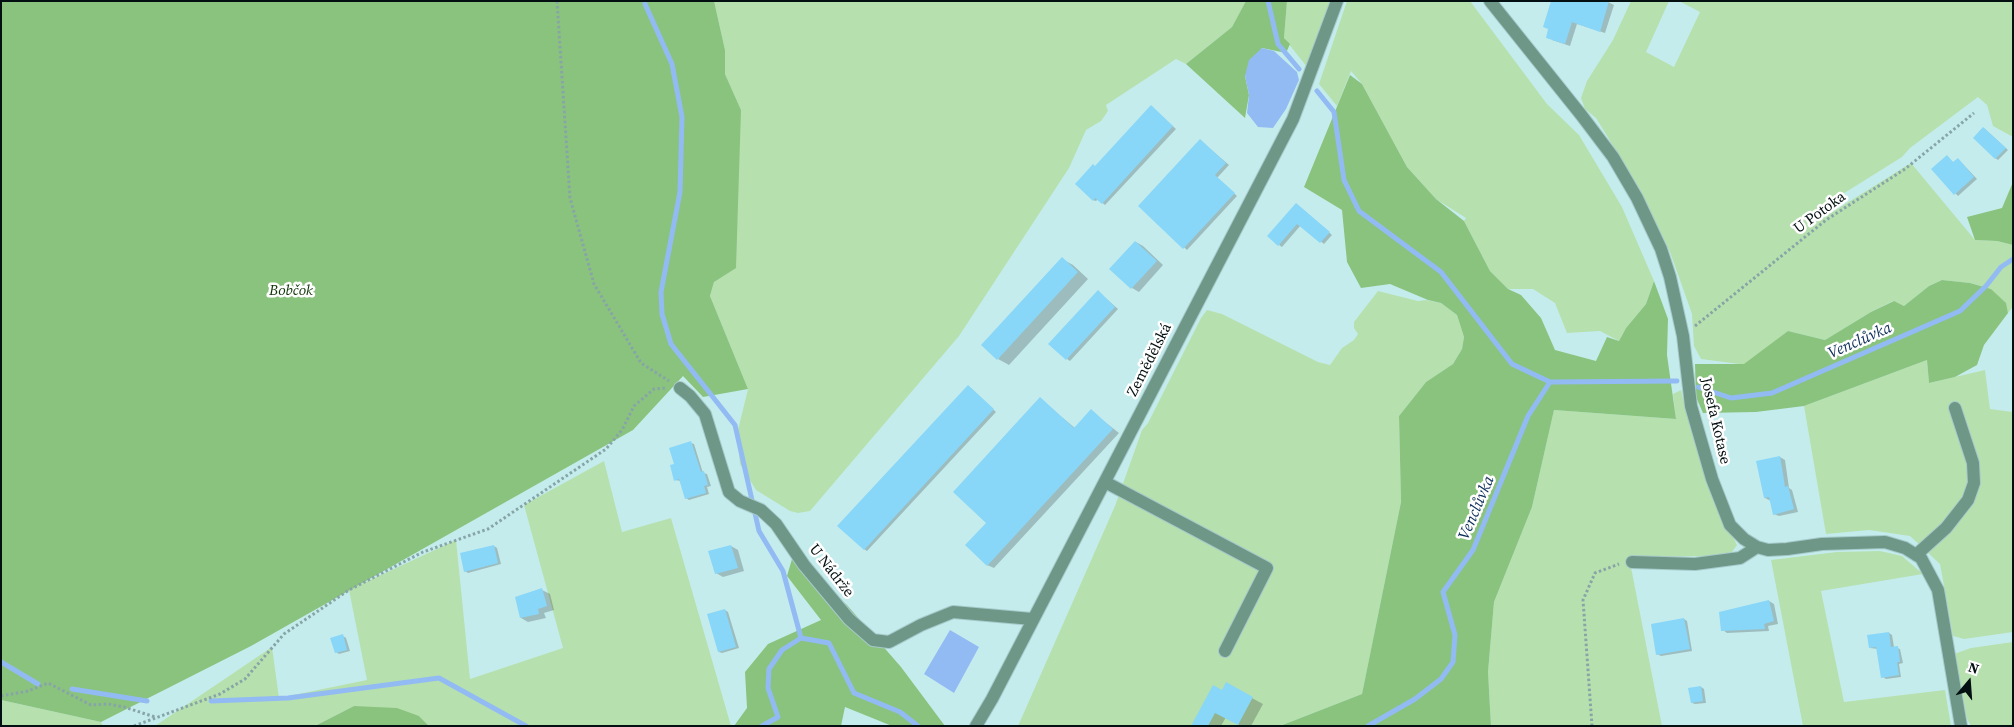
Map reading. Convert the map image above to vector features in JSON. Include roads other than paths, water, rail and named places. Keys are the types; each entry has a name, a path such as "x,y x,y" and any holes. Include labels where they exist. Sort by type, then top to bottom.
{"street":[{"name":"Zemědělská","path":"976,726 992,699 1293,119 1337,1"},
{"name":"Josefa Kotase","path":"1490,1 1613,157 1637,198 1661,249 1677,306 1683,336 1691,406 1720,502 1730,525 1744,539 1757,547"},
{"name":"U Nádrže","path":"680,388 690,396 705,414 729,492 740,501 761,510 776,524 804,565 849,619 873,640 889,642 953,612 1032,619"},
{"path":"1916,555 1946,528 1968,500 1974,483 1973,463 1955,408"},
{"path":"1105,482 1267,568 1225,651"},
{"path":"1632,562 1696,564 1740,558 1757,547 1768,550 1822,544 1885,542 1905,548 1921,558 1938,590 1961,726"}],"water":[{"path":"1262,48 1274,51 1297,72 1299,80 1286,109 1273,128 1258,127 1247,113 1249,95 1245,76 1249,60"},
{"path":"950,630 979,647 954,693 924,674"}],"waterway":[{"path":"1268,1 1278,44 1299,69"},
{"path":"645,4 672,64 682,117 680,192 661,292 662,314 671,344 735,425 759,531 783,571 801,638"},
{"path":"1317,91 1334,112 1344,180 1359,211 1441,272 1512,364 1550,382"},
{"name":"Venclůvka","path":"1698,387 1731,398 1772,393 1960,311 1986,286 2001,267 2013,259"},
{"name":"Venclůvka","path":"1368,726 1415,699 1441,679 1453,662 1455,635 1443,592 1473,550 1528,416 1550,382 1677,381"},
{"name":"Venclůvka","path":"762,726 778,717 768,688 769,669 782,650 801,638 829,643 854,693 900,712 918,726"},
{"path":"1,662 38,684"},
{"path":"211,701 288,698 439,678 526,726"},
{"path":"72,689 147,701"}],"park label":[{"name":"Bobčok","path":"291,291"}]}
